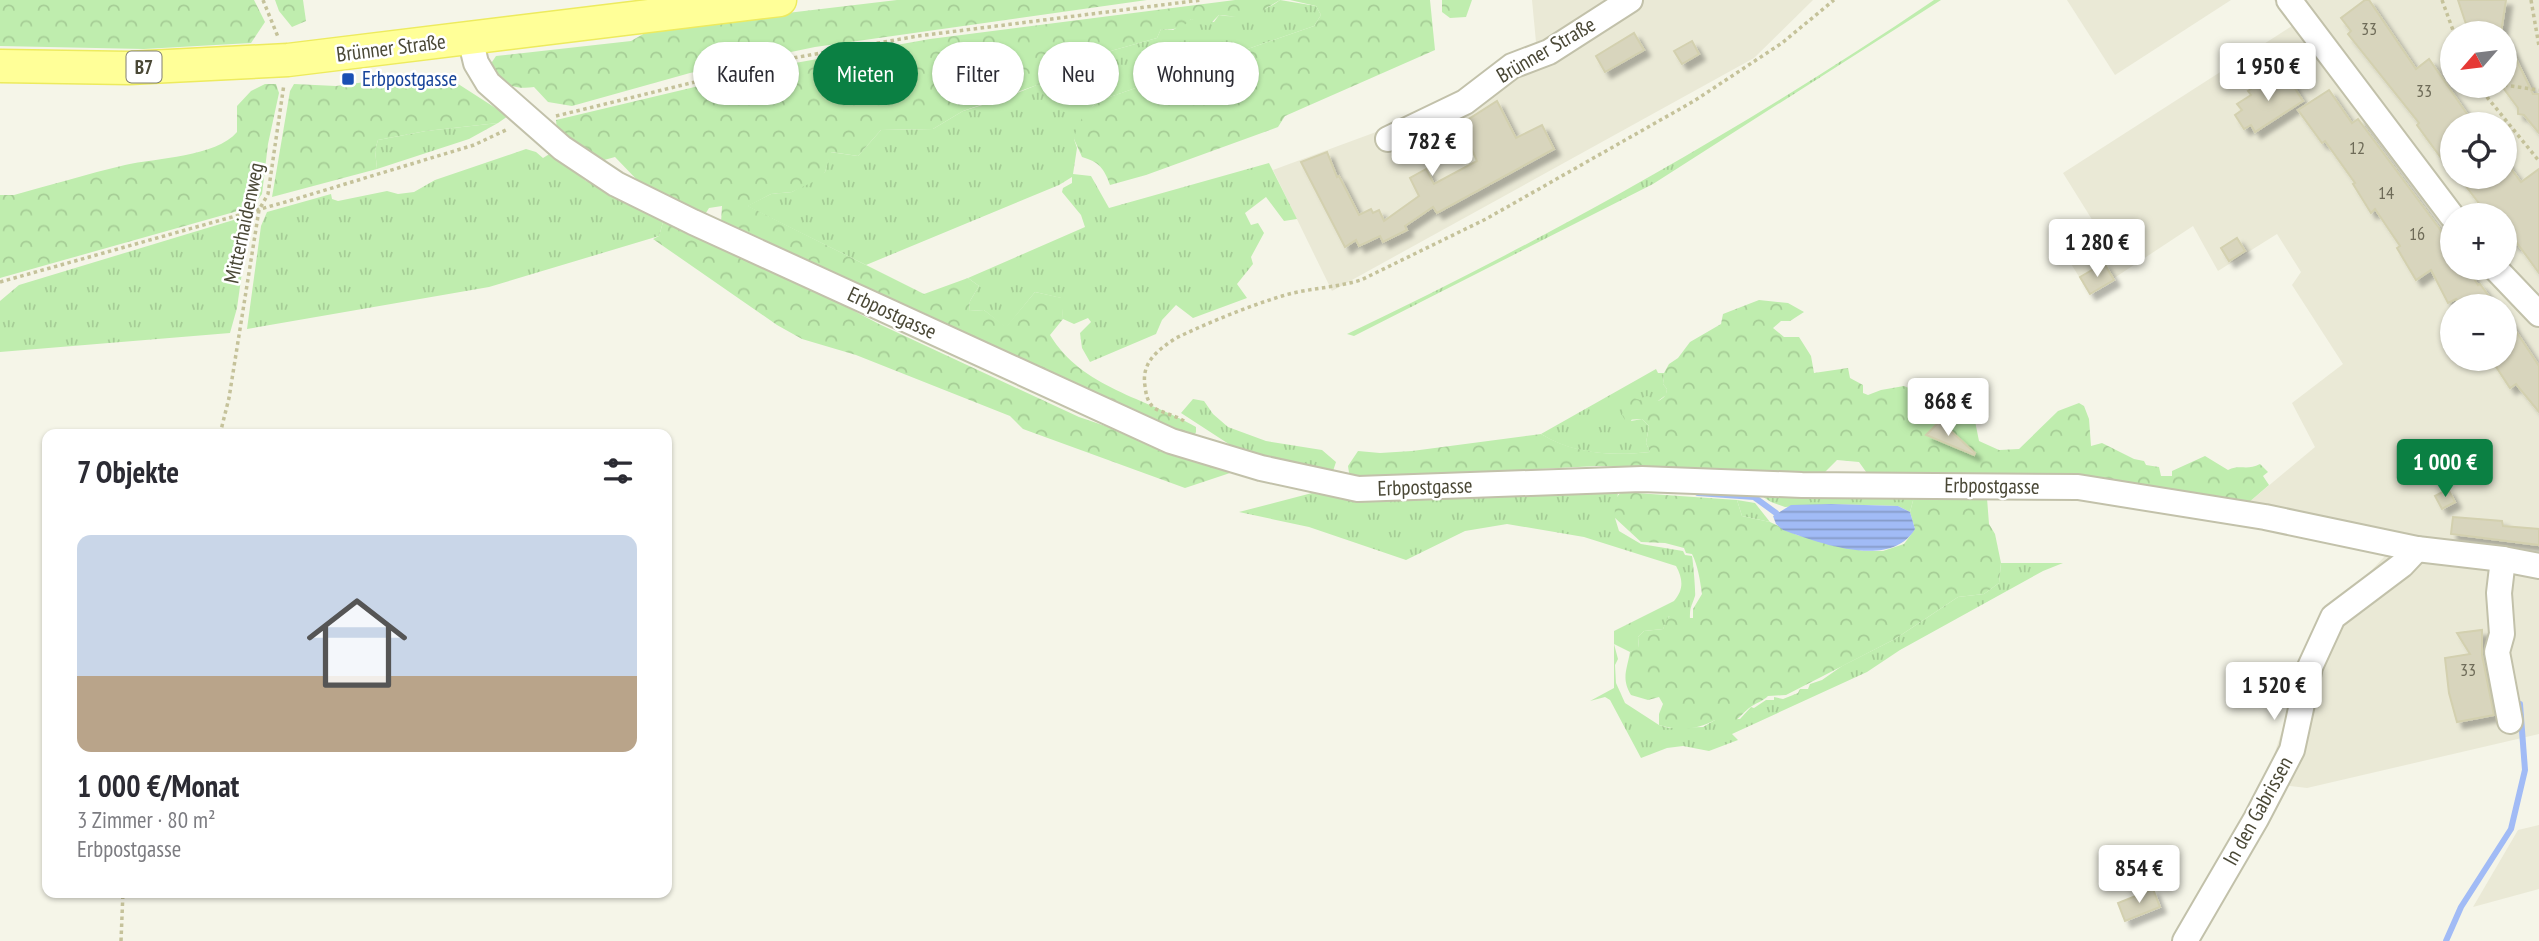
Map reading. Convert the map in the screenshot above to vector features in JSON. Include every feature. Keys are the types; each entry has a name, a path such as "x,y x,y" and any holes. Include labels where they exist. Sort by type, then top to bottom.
{"main road":[{"name":"Brünner Straße","path":"0,66 129,68 288,60 780,0"}],"street":[{"name":"Brünner Straße","path":"1388,139 1465,102 1512,66 1549,52 1630,0"},
{"path":"2289,0 2442,203"},
{"name":"Erbpostgasse","path":"470,38 476,63 488,83 532,123 585,165 616,184 693,222 1171,441 1261,468 1359,489 1642,479 1802,485 2078,487 2251,514 2417,549 2539,566"},
{"path":"2506,280 2539,314"},
{"name":"In den Gabrissen","path":"2185,941 2256,819 2292,750 2310,667 2333,617 2402,565 2417,549"},
{"path":"2503,559 2498,593 2502,634 2497,652 2510,721"}],"path":[{"path":"262,0 288,60"},
{"path":"0,282 259,210 474,145 506,130 793,58 918,36 1201,0"},
{"path":"1187,422 1165,411 1156,410 1148,400 1144,383 1145,365 1161,348 1176,338 1282,296 1361,280 1486,219 1614,148 1749,67 1783,43 1834,0"},
{"path":"2442,0 2450,21"},
{"path":"2531,0 2539,46"},
{"name":"Mitterhaidenweg","path":"221,429 229,398 259,210 268,194 288,60"},
{"path":"2517,87 2539,90"},
{"path":"2488,98 2539,161"},
{"path":"121,941 123,898"}],"shaded area":[{"path":"1532,0 1813,0 1754,58 1332,291 1273,170 1395,125 1451,98 1500,60 1536,42"},
{"path":"2067,0 2231,0 2115,75"},
{"path":"2274,0 2539,0 2539,734 2307,788 2265,783 2314,631 2385,556 2248,503 2315,447 2292,403 2343,364 2292,285 2301,272 2277,234 2218,271 2193,226 2090,294 2066,256 2101,234 2063,173 2292,26"},
{"path":"2539,825 2539,889 2473,907 2518,830"}],"green space":[{"path":"0,0 254,0 265,22 251,43 144,49 0,46"},
{"path":"275,0 303,0 306,21 292,27 279,11"},
{"path":"897,0 1147,0 850,42 813,42 813,47 799,50 799,42 693,42 693,72 572,106 548,102 534,87 506,84 493,70 492,62 496,56 631,41 652,29"},
{"path":"1235,0 1280,0 1250,18 1219,15 1208,26 1191,19 1178,28 1161,29 1157,38 1133,42 1133,45 1119,49 1119,42 1038,42 1038,85 1024,90 1024,42 932,42 932,105 980,105 963,111 933,129 881,130 858,156 831,152 825,172 819,179 792,192 771,194 748,206 924,294 968,278 979,286 970,301 969,311 984,310 1006,327 1035,292 1062,298 1063,319 1050,335 1063,353 1097,380 1196,427 1192,440 721,223 722,206 709,208 704,216 640,183 615,157 597,162 557,130 556,120 693,87 693,105 799,105 799,62 813,60 813,105 918,105 918,42 913,42"},
{"path":"1280,0 1316,6 1321,15 1314,26 1259,45 1259,42 1143,42 1157,38 1161,29 1173,30 1191,19 1214,22 1219,15 1251,14"},
{"path":"1290,0 1430,0 1435,50 1285,116 1278,127 1146,175 1110,185 1100,166 1082,157 1074,139 1084,115 1095,105 1119,105 1119,94 1133,89 1133,105 1259,105 1259,45 1314,26 1321,15 1316,6"},
{"path":"1442,0 1472,0 1466,17 1450,18 1442,12"},
{"path":"1934,0 1941,0 1653,184 1354,336 1347,334 1498,259 1647,178 1792,92"},
{"path":"1133,45 1133,89 1119,94 1119,49"},
{"path":"436,76 452,80 508,116 498,123 426,131 378,140 375,150 377,169 272,197 290,91 294,84 336,86"},
{"path":"265,84 276,84 279,93 268,144 262,194 252,207 0,278 0,195 14,195 125,165 201,152 215,147 237,132 237,106 251,91"},
{"path":"1038,85 1038,105 1095,105 1074,139 1077,148 1073,174 1091,176 1109,208 1269,163 1297,219 1284,221 1266,197 1245,213 1251,225 1258,223 1264,233 1251,257 1253,264 1237,284 1247,298 1193,318 1176,305 1162,320 1156,334 1090,362 1082,348 1080,333 1091,322 1088,318 1074,324 1063,319 1061,298 1035,292 1006,328 984,310 969,311 970,301 979,286 968,278 1085,227 1081,215 1062,192 1063,188 1072,183 1072,177 1059,185 866,265 747,206 771,194 792,192 825,172 830,152 858,156 881,130 933,129 963,111 982,105 1024,105 1024,90"},
{"path":"498,123 469,139 377,169 375,150 378,140 426,131"},
{"path":"526,149 543,158 551,153 586,181 604,186 665,215 659,236 489,287 247,329 261,226 267,212 331,194 332,199 338,201 387,191 398,194 414,192 435,180"},
{"path":"250,215 237,308 230,333 0,352 0,301 19,285"},
{"path":"665,215 879,324 1079,417 1167,447 1230,473 1185,488 1023,429 1010,416 856,355 802,339 777,325 653,239 659,236"},
{"path":"1759,300 1788,303 1804,312 1790,321 1781,321 1773,328 1784,337 1799,337 1811,356 1814,373 1848,368 1850,378 1863,385 1863,393 1868,395 1904,386 1974,416 1979,441 1999,450 2019,449 2058,411 2079,403 2084,406 2089,419 2091,446 2102,443 2134,459 2144,461 2146,465 2159,467 2161,476 2172,476 2172,471 2205,456 2228,470 2260,464 2268,472 2263,476 2269,485 2248,503 2077,474 1869,476 1859,462 1837,460 1822,475 1597,466 1350,479 1348,466 1358,451 1412,451 1541,434 1580,450 1621,454 1650,452 1646,443 1649,426 1642,419 1625,420 1622,415 1624,407 1634,398 1640,400 1647,396 1658,401 1663,398 1667,389 1663,384 1664,373 1690,342 1721,324 1723,314"},
{"path":"1656,369 1658,373 1664,373 1666,395 1658,401 1640,400 1631,421 1642,419 1649,426 1646,443 1650,452 1622,454 1580,450 1541,434"},
{"path":"1193,399 1204,401 1213,414 1228,427 1266,441 1322,450 1336,462 1333,471 1238,450 1181,413"},
{"path":"1619,484 1615,518 1619,531 1641,544 1683,551 1685,555 1692,556 1695,594 1690,619 1669,616 1663,629 1644,631 1638,637 1639,648 1630,652 1614,644 1614,631 1674,601 1680,592 1681,584 1676,566 1584,537 1507,524 1465,531 1406,560 1309,527 1239,512 1312,493 1346,496"},
{"path":"1622,492 1737,500 1742,516 1770,522 1797,535 1863,551 1883,551 1904,544 1915,529 1910,512 1915,493 1987,498 1989,524 1995,534 2001,563 1999,583 1984,594 1958,597 1895,639 1786,695 1768,696 1729,726 1715,720 1695,728 1666,727 1659,725 1663,704 1659,697 1648,700 1631,695 1628,689 1626,674 1630,652 1639,647 1638,637 1644,631 1663,629 1674,612 1682,610 1686,618 1693,618 1693,609 1702,594 1700,578 1692,554 1686,553 1684,548 1665,543 1641,542 1615,518 1616,500"},
{"path":"1757,493 1915,493 1910,512 1898,506 1831,504 1785,507"},
{"path":"1737,500 1755,503 1770,522 1742,516"},
{"path":"2001,563 2063,563 2043,571 1900,650 1867,672 1732,734 1738,740 1709,751 1683,746 1667,748 1641,758 1610,700 1605,697 1590,701 1614,688 1614,644 1618,659 1615,665 1616,683 1625,703 1659,725 1669,728 1703,727 1715,720 1740,719 1751,707 1754,708 1766,700 1774,700 1774,697 1783,699 1798,693 1800,689 1808,689 1810,684 1895,639 1958,597 1984,594 1999,583"}],"water":[{"path":"1448,130 1459,155 1446,161 1435,136"},
{"path":"1791,505 1898,506 1910,512 1915,529 1904,541 1889,548 1854,550 1783,530 1776,524 1773,516"}],"building":[{"path":"2365,0 2369,0 2416,69 2429,59 2440,75 2440,98 2456,98 2466,112 2440,112 2440,157 2417,125 2419,123 2348,34 2351,31 2341,18"},
{"path":"2458,0 2506,0 2503,21 2465,21"},
{"path":"1634,33 1644,50 1605,72 1596,56"},
{"path":"1692,41 1699,54 1682,64 1674,51"},
{"path":"2517,61 2533,94 2539,94 2539,133 2524,115 2518,114 2518,108 2511,98 2517,98"},
{"path":"2271,76 2276,83 2287,76 2303,101 2255,132 2251,125 2244,129 2235,115 2242,110 2237,104 2251,95 2248,91"},
{"path":"2329,90 2352,123 2358,119 2440,230 2440,280 2475,280 2487,294 2443,294 2431,270 2416,280 2397,248 2400,246 2375,209 2371,213 2353,184 2355,183 2325,141 2322,143 2298,110"},
{"path":"1497,101 1516,138 1542,125 1554,149 1437,213 1433,207 1405,226 1407,230 1383,242 1380,236 1359,246 1356,240 1345,247 1301,162 1327,152 1337,177 1339,176 1359,215 1371,209 1373,213 1379,210 1384,221 1419,196 1410,178 1426,169 1434,184 1477,161 1461,124"},
{"path":"2539,169 2539,273 2517,243 2517,203 2479,203 2468,189 2517,189 2517,177 2521,182"},
{"path":"2237,238 2245,251 2229,261 2221,248"},
{"path":"2104,263 2114,280 2090,294 2080,277"},
{"path":"2517,333 2539,366 2539,412 2516,384 2510,388 2499,371 2517,371"},
{"path":"1940,421 1975,453 1974,455 1926,435"},
{"path":"2448,489 2455,502 2442,509 2435,496"},
{"path":"2453,517 2502,521 2503,526 2539,529 2539,545 2451,534"},
{"path":"2482,630 2482,655 2494,715 2457,722 2449,693 2445,658 2470,654 2457,633"},
{"path":"2153,889 2160,907 2125,921 2118,903"}],"waterway":[{"path":"1698,493 1754,497 1776,513"},
{"path":"2446,941 2461,907 2511,829 2525,770 2520,704"}],"place":[{"name":"Erbpostgasse","path":"348,79"}]}
